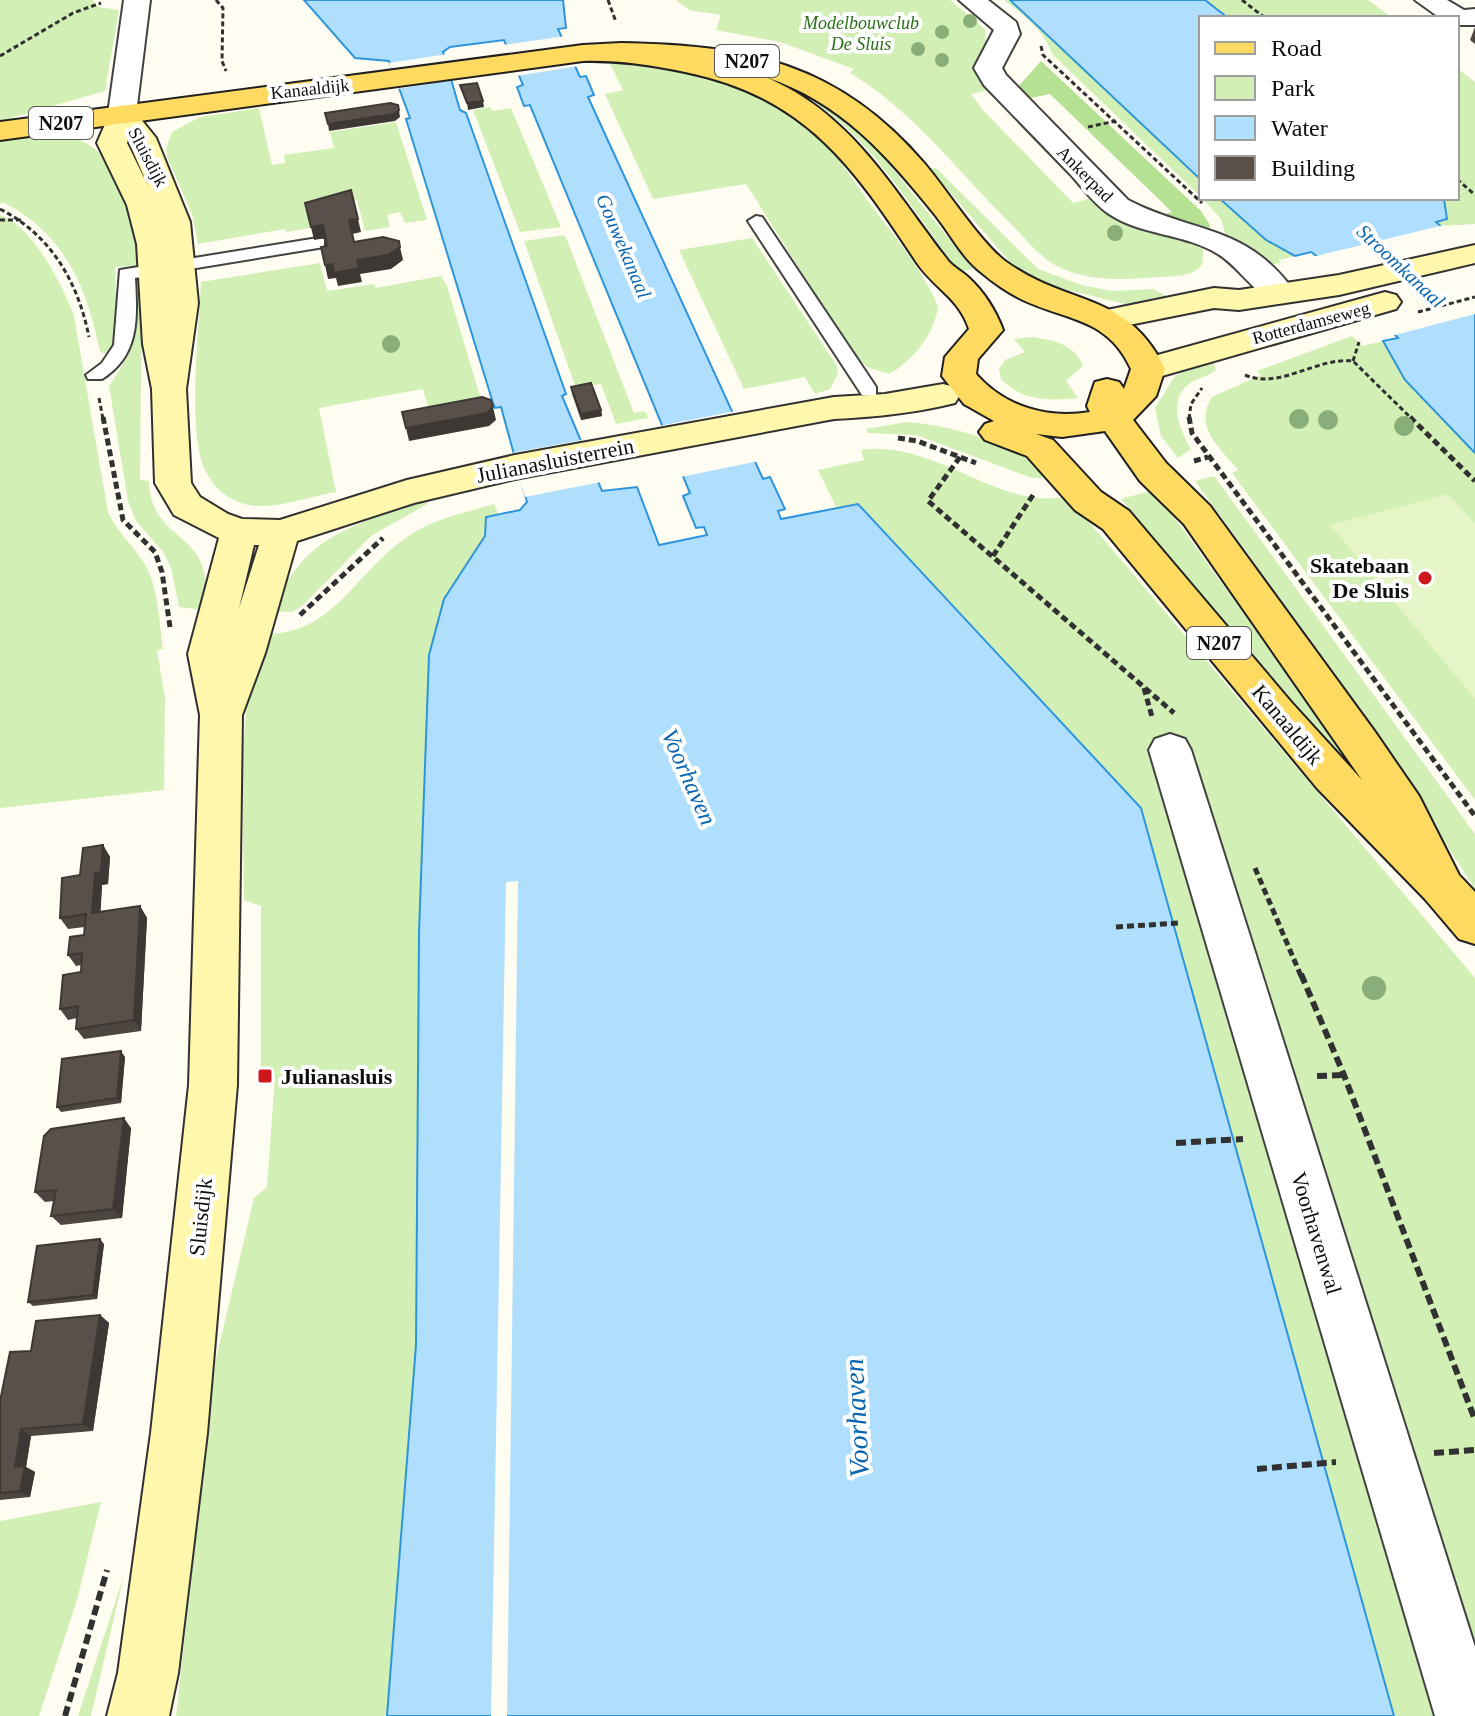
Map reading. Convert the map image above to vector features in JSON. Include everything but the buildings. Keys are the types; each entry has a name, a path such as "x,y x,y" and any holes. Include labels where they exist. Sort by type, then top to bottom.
{"main road":[{"name":"Kanaaldijk","path":"619,38 777,92 802,107 851,151 938,270 941,291 972,323"},
{"name":"Kanaaldijk","path":"0,131 583,53 619,38 712,54 777,70 828,95 861,117 892,145 989,263 1029,291 1064,303 1112,329"},
{"name":"Sluisdijk","path":"122,114 112,143 170,268 160,344 169,389 173,483 179,496 198,516 239,532 281,533 221,715"},
{"name":"Rotterdamseweg","path":"1112,329 1224,309 1239,300 1339,285 1475,254"},
{"name":"Kanaaldijk","path":"989,263 993,282 1025,312"},
{"name":"Rotterdamseweg","path":"1148,369 1475,279"},
{"path":"972,323 1025,312 1112,329 1138,347 1148,369 1142,393 1120,412 1102,401 1120,370 1112,329"},
{"path":"950,392 959,376 962,357 982,339 986,330 972,323"},
{"name":"Julianasluisterrein","path":"281,533 407,492 515,467 834,408 869,391 950,392"},
{"name":"Julianasluisterrein","path":"834,408 890,419 950,392"},
{"name":"N207","path":"950,392 985,427 1041,434 1120,412"},
{"name":"Kanaaldijk","path":"1120,412 1153,472 1197,515 1404,808 1440,881"},
{"name":"Kanaaldijk","path":"1041,434 1052,458 1088,501 1116,520 1322,765 1372,819 1440,881 1475,925"},
{"name":"Sluisdijk","path":"138,1716 148,1673 179,1433 213,1085 221,715 208,654 214,619 239,532"}],"street":[{"path":"122,114 137,0"},
{"name":"Ankerpad","path":"972,0 1007,28 1007,34 988,68 994,79 1108,198 1143,220 1218,242 1241,254 1280,294"},
{"path":"1428,0 1467,18"},
{"name":"Voorhavenwal","path":"1170,750 1466,1716"}],"lane":[{"path":"756,221 869,391"},
{"path":"95,375 117,360 123,349 127,332 126,274 318,243"}],"path":[{"path":"608,0 619,38"},
{"path":"1242,0 1262,16"},
{"path":"0,56 96,4"},
{"path":"1039,40 1043,55 1210,211 1217,221 1218,242"},
{"path":"1459,181 1475,195"},
{"path":"0,220 23,220"},
{"path":"1406,316 1475,297"},
{"path":"1237,369 1259,382 1334,359 1353,361 1475,481"},
{"path":"1210,382 1191,401 1187,416 1192,433 1475,816"},
{"path":"993,556 1031,501 1036,487"},
{"path":"254,621 306,613 386,535"},
{"path":"169,616 214,619"},
{"path":"1116,927 1186,923"},
{"path":"1306,1077 1344,1075"},
{"path":"1176,1143 1249,1139"},
{"path":"1436,1452 1475,1450"},
{"path":"1257,1469 1345,1462"}],"green space":[{"path":"0,0 93,0 98,7 119,10 105,91 0,121"},
{"name":"Modelbouwclub De Sluis","path":"676,0 950,0 986,30 985,40 994,41 991,89 971,94 982,109 1073,203 1093,198 1134,225 1204,246 1202,264 1194,272 1182,275 1118,279 1092,277 1055,265 1031,246 915,123 850,73 854,69 780,42 716,30 721,15 689,10"},
{"path":"1004,0 1010,0 1199,178 1199,195 1052,54 1039,30"},
{"path":"1205,0 1368,0 1389,16 1225,16"},
{"path":"711,58 789,81 860,128 973,269 959,272 883,168 832,116 788,90"},
{"path":"1041,61 1201,211 1210,225 1209,230 1158,216 1172,212 1050,94 1026,99 1017,88"},
{"path":"609,62 718,80 768,100 814,132 838,159 909,256 938,306 928,336 914,354 889,374 867,367 855,357 746,184 653,199 605,94 623,90"},
{"path":"1459,70 1475,82 1475,224 1441,226 1436,222 1442,200 1459,200"},
{"path":"490,107 492,111 511,108 561,227 520,232 473,110"},
{"path":"259,108 272,165 285,163 284,155 334,148 330,132 396,122 427,220 405,223 400,212 387,215 390,227 365,231 357,200 332,205 308,217 310,228 287,232 285,229 198,244 192,214 167,157 166,149 172,132 200,117"},
{"path":"63,135 83,142 99,153 112,168 130,205 148,265 115,267 117,343 107,354 100,352 80,284 58,247 25,215 3,202 0,204 0,140"},
{"path":"936,168 1038,269 1081,285 1112,291 1154,289 1171,299 1129,305 1040,283 1015,268 930,169"},
{"path":"1204,200 1221,200 1266,240 1295,256 1279,260 1281,263 1265,265 1226,237 1221,219"},
{"path":"0,215 12,221 35,244 69,303 74,316 108,512 144,563 153,583 163,649 157,650 165,698 164,790 0,808"},
{"path":"565,235 634,413 645,411 648,418 616,424 601,384 576,388 524,241"},
{"path":"752,238 837,366 838,374 830,389 815,394 805,377 744,389 679,250"},
{"path":"320,263 327,291 374,284 376,288 441,276 447,286 483,406 431,416 423,389 319,408 336,492 267,506 238,502 222,492 209,477 197,441 195,396 201,282"},
{"path":"139,276 142,278 140,480 149,481 152,502 160,517 194,551 202,565 206,584 203,610 179,607 171,568 164,553 136,521 128,501 109,386 130,348 134,324 132,281"},
{"path":"1352,336 1363,346 1383,341 1405,380 1475,453 1475,800 1232,473 1238,470 1217,445 1207,427 1207,408 1212,397 1261,375 1257,371"},
{"path":"1032,337 1062,344 1075,353 1083,366 1066,381 1078,398 1036,398 1018,392 1001,379 999,369 1005,360 1025,352 1014,339"},
{"path":"1212,359 1216,370 1193,381 1180,395 1177,413 1191,449 1178,458 1161,436 1155,408 1175,376"},
{"path":"907,422 946,428 1003,446 1053,478 1032,478 916,435 868,433 866,429"},
{"path":"888,449 915,455 1018,494 1043,498 1067,496 1475,978 1475,1683 1182,741 1153,742 1439,1716 1394,1716 1141,808 859,504 837,509 818,470 864,460 861,450"},
{"path":"1214,476 1475,834 1475,889 1336,675 1195,481"},
{"path":"1154,490 1353,763 1345,766 1121,499"},
{"name":"Skatebaan De Sluis","path":"1448,494 1475,523 1475,699 1330,525"},
{"path":"426,500 427,504 371,536 302,606 292,612 271,611 300,565 334,536"},
{"path":"494,504 498,514 486,517 485,536 444,599 429,655 419,932 416,1345 387,1716 176,1716 215,1363 254,1198 267,1187 275,1077 261,1071 261,906 244,900 242,766 247,699 262,634 287,632 308,625 342,600 407,537 449,517"},
{"path":"101,1502 77,1600 39,1716 0,1716 0,1521"},
{"path":"124,1575 91,1716 78,1716"}],"water":[{"path":"304,0 563,0 566,28 558,29 580,77 586,76 594,95 588,97 763,479 770,477 785,509 778,511 781,519 858,504 1141,808 1394,1716 387,1716 416,1345 419,932 429,655 444,599 485,536 486,517 520,510 527,502 501,407 495,408 493,403 406,119 410,118 389,61 355,58","holes":["504,40 523,85 517,87 524,106 530,105 690,493 683,496 696,528 704,527 707,535 659,545 637,487 602,491 562,396 566,394 466,113 460,110 443,52 450,47"]},
{"path":"1010,0 1205,0 1225,16 1199,16 1199,178"},
{"name":"Stroomkanaal","path":"1221,200 1444,200 1447,219 1436,222 1475,256 1475,453 1405,380 1383,341 1398,338 1318,257 1311,252 1295,256 1266,240"}],"pier":[{"path":"566,36 579,66 516,76 503,45"},
{"path":"448,54 454,80 397,89 389,63"},
{"path":"1444,225 1475,252 1475,314 1391,336 1312,257"},
{"path":"736,411 759,461 680,477 659,426"},
{"path":"582,440 601,482 525,497 511,453"},
{"path":"518,881 507,1716 491,1716 506,882"}],"place":[{"name":"Skatebaan De Sluis","path":"1425,578"},
{"name":"Julianasluis","path":"265,1076"}],"water label":[{"name":"Gouwekanaal","path":"624,246"},
{"name":"Voorhaven","path":"689,777"},
{"name":"Voorhaven","path":"856,1418"}]}
